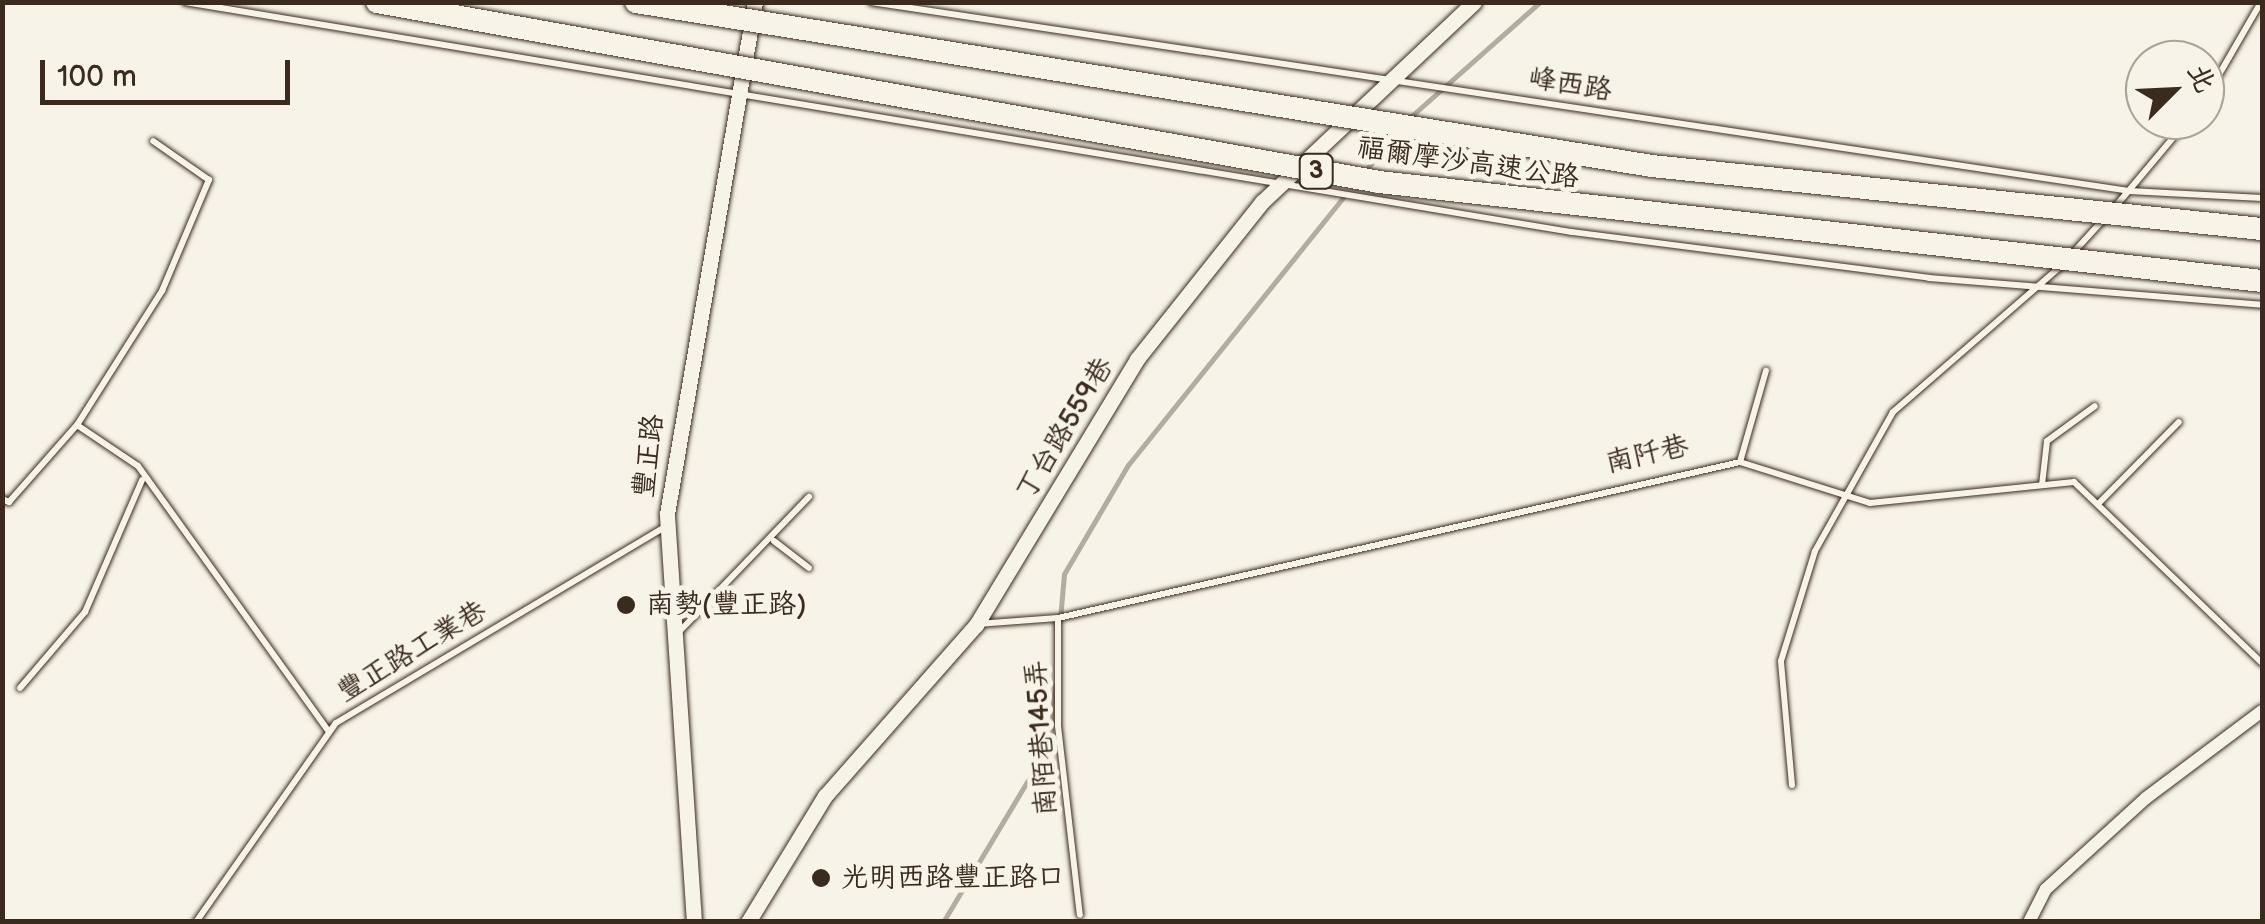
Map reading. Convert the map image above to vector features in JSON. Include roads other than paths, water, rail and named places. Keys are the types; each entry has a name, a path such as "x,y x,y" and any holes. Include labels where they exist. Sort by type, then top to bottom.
{"highway":[{"name":"福爾摩沙高速公路","path":"377,2 1379,182 2262,280"},
{"name":"福爾摩沙高速公路","path":"636,2 1652,166 2262,229"}],"street":[{"name":"豐正路","path":"694,922 668,525 672,452 740,97 754,2"},
{"name":"丁台路559巷","path":"748,922 824,796 976,624 1136,358 1275,188 1396,81 1474,2"},
{"path":"2029,922 2046,890 2146,798 2262,711"}],"lane":[{"path":"185,2 1362,201 2040,290 2262,304"},
{"name":"峰西路","path":"871,2 2129,191 2262,198"},
{"path":"2225,66 2262,2"},
{"path":"1792,785 1781,661 1815,552 1849,499 1893,412 2040,290 2171,140"},
{"path":"2,498 9,502 77,425 162,291 209,180 153,141"},
{"path":"1766,370 1740,462 1849,499 2074,482 2262,663"},
{"path":"2042,485 2047,441 2095,406"},
{"path":"2098,504 2179,422"},
{"path":"77,425 138,466 142,479 329,732"},
{"name":"南阡巷","path":"976,624 1058,618 1740,462"},
{"path":"20,688 85,612 142,479"},
{"path":"676,636 774,541 809,497"},
{"name":"豐正路工業巷","path":"196,922 329,732 668,525"},
{"path":"774,541 809,568"},
{"name":"南陌巷145弄","path":"1058,618 1058,726 1080,916"}],"waterway":[{"path":"1407,120 1540,2"},
{"path":"1366,170 1397,132"},
{"path":"1060,619 1064,574 1128,465 1346,194"},
{"path":"943,922 1050,743 1055,685"}],"place":[{"name":"南勢(豐正路)","path":"626,605"},
{"name":"光明西路豐正路口","path":"821,878"}]}
